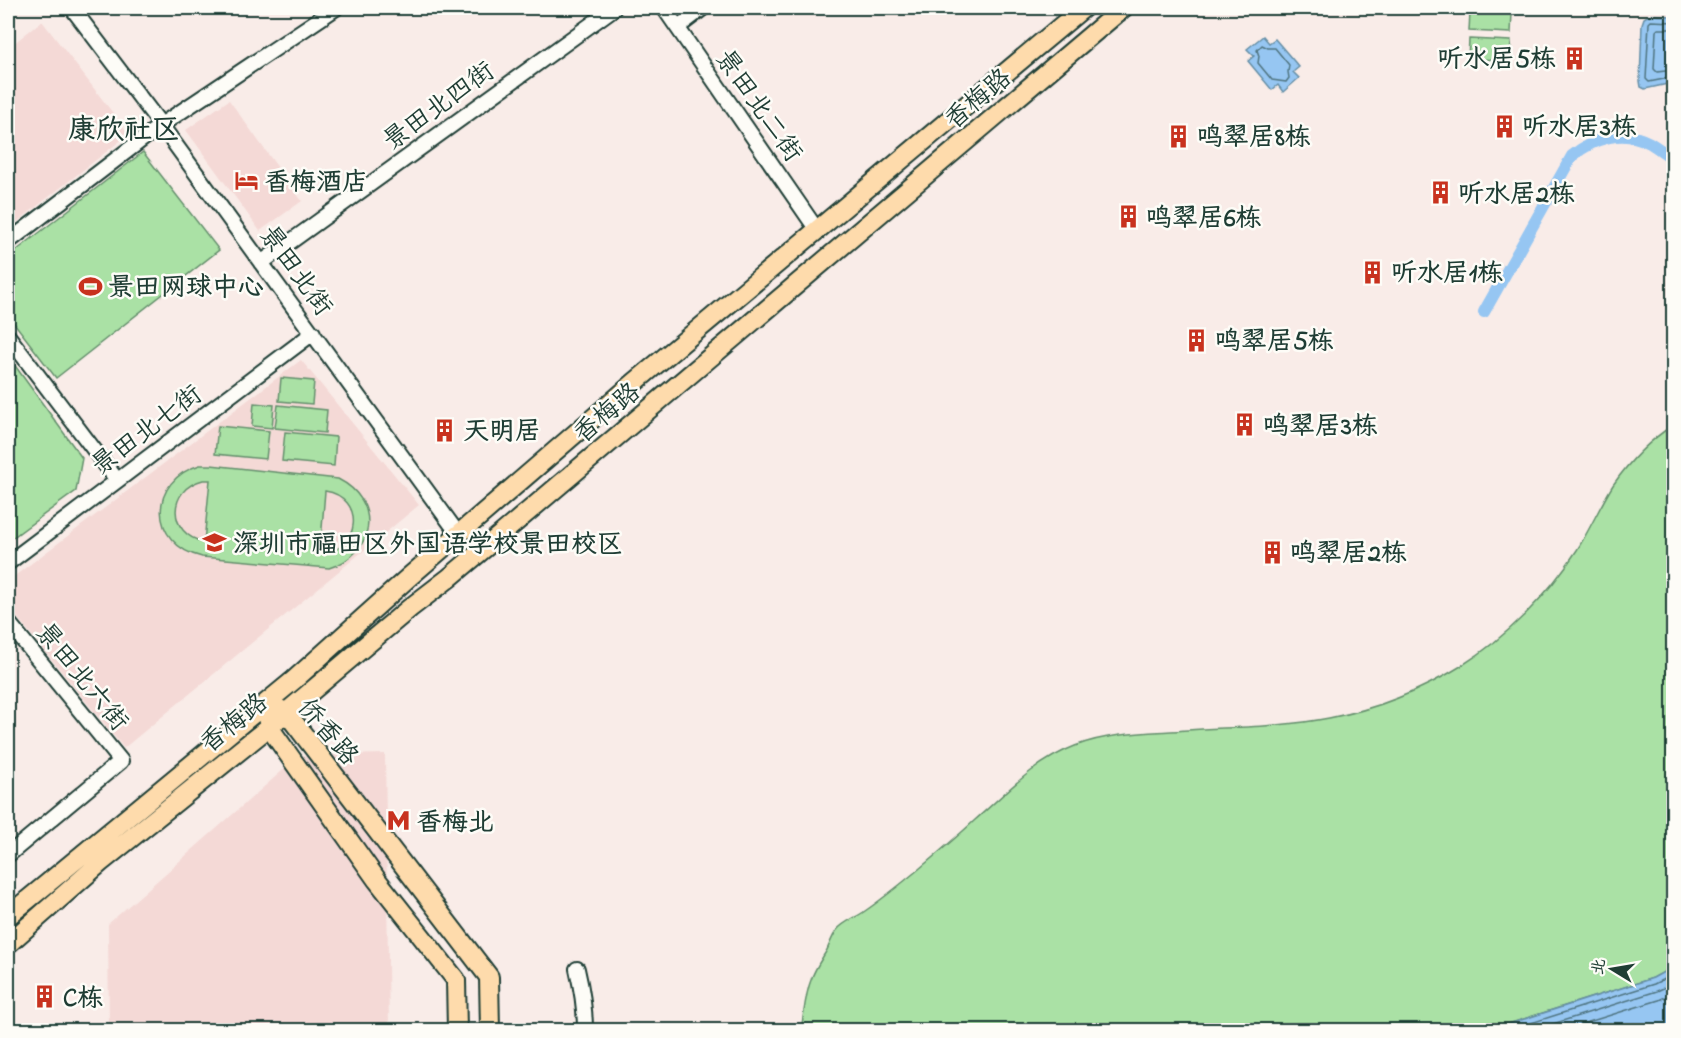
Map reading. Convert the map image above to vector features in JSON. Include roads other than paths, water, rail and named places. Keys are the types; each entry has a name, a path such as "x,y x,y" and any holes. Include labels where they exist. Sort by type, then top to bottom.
{"main road":[{"name":"香梅路","path":"8,916 266,704 634,382 1083,8"},
{"name":"香梅路","path":"8,944 109,856 449,578 1123,8"},
{"path":"634,382 632,394 638,403 648,405 658,401"},
{"path":"459,535 472,558"},
{"path":"449,578 459,535"},
{"name":"侨香路","path":"457,1030 456,980 377,880 269,727 266,704 286,712 489,977 490,1030"}],"street":[{"name":"景田北街","path":"72,8 161,125 459,535"},
{"name":"景田北四街","path":"259,259 600,8"},
{"name":"景田北四街","path":"259,259 614,8"},
{"name":"景田北二街","path":"664,8 817,230"},
{"path":"678,27 704,8"},
{"path":"8,242 161,125 330,9"},
{"name":"景田北七街","path":"8,563 313,333"},
{"path":"8,336 117,480"},
{"name":"景田北六街","path":"8,621 121,761 8,855"},
{"path":"577,969 585,1009 585,1030"}],"water":[{"path":"1649,15 1673,16 1674,76 1672,83 1645,89 1641,87 1640,81 1642,24 1644,18"},
{"path":"1263,36 1269,43 1275,39 1299,67 1293,72 1299,78 1283,92 1278,85 1272,90 1248,61 1254,56 1247,49"},
{"path":"1673,967 1673,1030 1490,1030 1653,978"}],"waterway":[{"path":"1484,312 1572,156 1599,140 1630,136 1650,143 1674,159"}],"place":[{"name":"听水居5栋","path":"1574,58"},
{"name":"听水居3栋","path":"1504,126"},
{"name":"鸣翠居8栋","path":"1179,136"},
{"name":"香梅酒店","path":"246,181"},
{"name":"听水居2栋","path":"1440,193"},
{"name":"鸣翠居6栋","path":"1128,217"},
{"name":"听水居1栋","path":"1373,272"},
{"name":"景田网球中心","path":"90,286"},
{"name":"鸣翠居5栋","path":"1197,340"},
{"name":"鸣翠居3栋","path":"1245,425"},
{"name":"天明居","path":"445,430"},
{"name":"深圳市福田区外国语学校景田校区","path":"215,543"},
{"name":"鸣翠居2栋","path":"1272,552"},
{"name":"香梅北","path":"398,821"},
{"name":"C栋","path":"45,997"}],"district":[{"name":"康欣社区","path":"124,128"}]}
